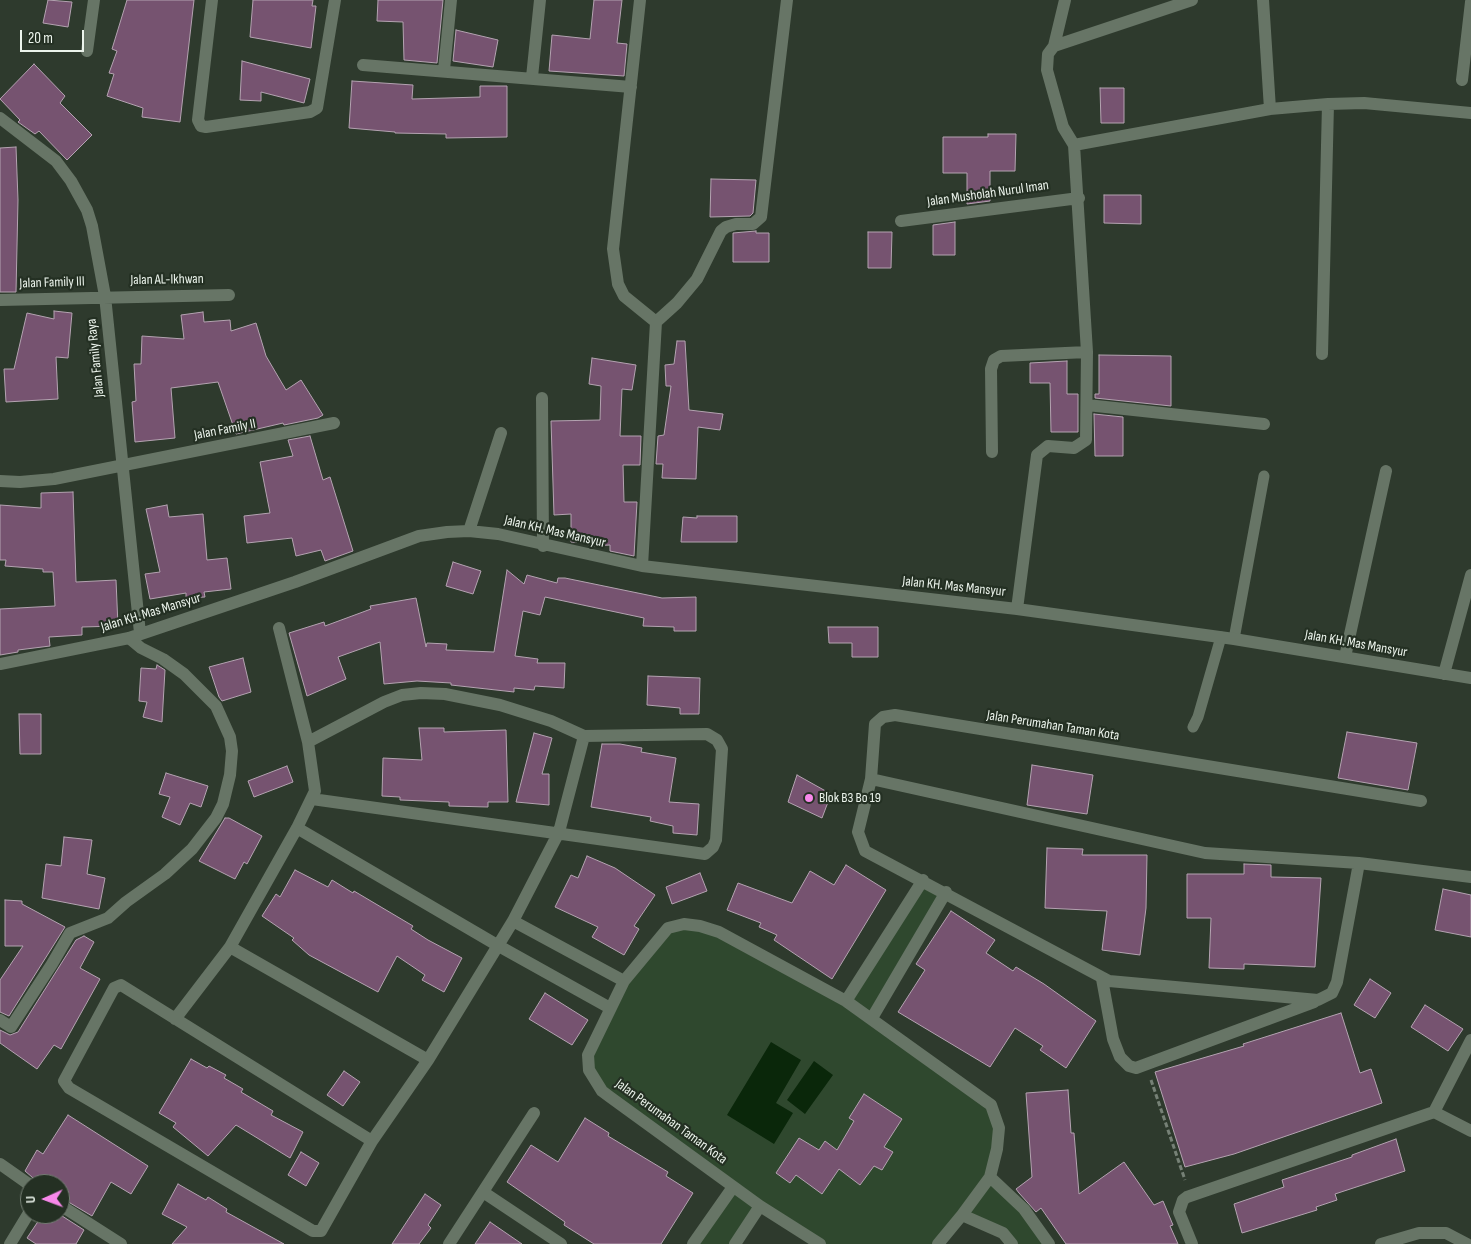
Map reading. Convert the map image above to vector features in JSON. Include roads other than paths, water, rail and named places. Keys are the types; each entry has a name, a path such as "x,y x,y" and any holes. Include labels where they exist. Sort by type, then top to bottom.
{"street":[{"path":"87,51 94,0"},
{"path":"212,0 198,120 201,126 206,127 310,112 317,108 335,0"},
{"path":"444,70 452,0"},
{"path":"532,77 540,0"},
{"path":"640,0 613,249 614,267 618,284 624,296 656,322"},
{"path":"642,566 656,322 677,303 697,279 718,236 726,226 753,224 761,216 787,0"},
{"path":"1017,609 1037,455 1048,446 1074,448 1086,440 1087,352 1079,198 1074,145 1063,127 1047,70 1048,54 1054,46 1065,0"},
{"path":"1054,46 1192,0"},
{"path":"1264,0 1270,109"},
{"path":"1462,80 1471,2"},
{"path":"364,65 532,77 631,87"},
{"path":"1074,145 1270,109 1328,104 1364,103 1471,113"},
{"path":"1322,354 1328,104"},
{"name":"Jalan Family Raya","path":"0,118 56,161 71,181 87,210 92,226 105,296 122,466 135,636"},
{"name":"Jalan Musholah Nurul Iman","path":"901,221 1079,198"},
{"name":"Jalan AL-Ikhwan","path":"105,296 229,295"},
{"name":"Jalan Family III","path":"0,300 105,296"},
{"path":"992,452 990,369 994,360 1001,356 1087,352"},
{"path":"542,398 543,546"},
{"path":"1087,405 1264,424"},
{"name":"Jalan Family II","path":"0,481 20,482 54,479 334,423"},
{"path":"469,532 501,433"},
{"path":"1345,657 1386,472"},
{"name":"Jalan KH. Mas Mansyur","path":"0,664 135,636 280,588 419,536 434,533 469,532 498,534 543,546 642,566 1017,609 1228,638 1471,678"},
{"path":"1444,674 1471,575"},
{"path":"175,1019 230,946 297,828 315,791 308,742 279,628"},
{"path":"0,1020 11,1027 70,933 108,918 126,902 165,874 192,849 216,818 223,804 230,775 232,751 230,737 216,706 184,674 163,659 141,648 135,636"},
{"path":"308,742 384,702 402,695 421,692 445,694 500,705 551,721 584,736 707,734 718,740 722,749 716,840 710,851 700,854 559,832 312,799"},
{"name":"Jalan Perumahan Taman Kota","path":"1318,1000 1121,983 1102,979 946,892 865,851 860,842 859,821 871,779 875,724 883,717 895,715 1421,801"},
{"path":"372,1141 121,985 114,988 65,1078 66,1084 315,1232 324,1228 372,1141 428,1060 513,921 559,832 584,736"},
{"path":"871,779 1175,848 1243,856 1359,863 1471,877"},
{"path":"297,828 497,945 610,1008"},
{"path":"1102,979 1113,1039 1120,1057 1129,1066 1146,1066 1318,1000 1332,993 1337,982 1359,863"},
{"path":"846,1001 923,880"},
{"path":"872,1018 946,892"},
{"path":"513,921 624,982"},
{"name":"Jalan Perumahan Taman Kota","path":"820,1244 760,1206 602,1090 589,1070 588,1055 624,982 668,928 684,924 700,926 719,932 846,1001 991,1105 999,1128 999,1138 990,1177"},
{"path":"230,946 428,1060"},
{"path":"1192,1244 1178,1212 1183,1200 1191,1195 1434,1112 1471,1040"},
{"path":"1434,1112 1471,1131"},
{"path":"449,1244 534,1113"},
{"path":"0,1164 20,1178"},
{"path":"938,1244 990,1177 1024,1209 1049,1244"},
{"path":"693,1244 734,1187"},
{"path":"483,1192 561,1244"},
{"path":"735,1244 760,1206"},
{"path":"70,1211 121,1244"},
{"path":"962,1215 1002,1234 1012,1244"},
{"path":"10,1244 22,1224"},
{"path":"1381,1244 1419,1233 1446,1233 1467,1244"}],"lane":[{"path":"1193,727 1228,638 1264,476"}],"place":[{"name":"Blok B3 Bo 19","path":"809,798"}]}
